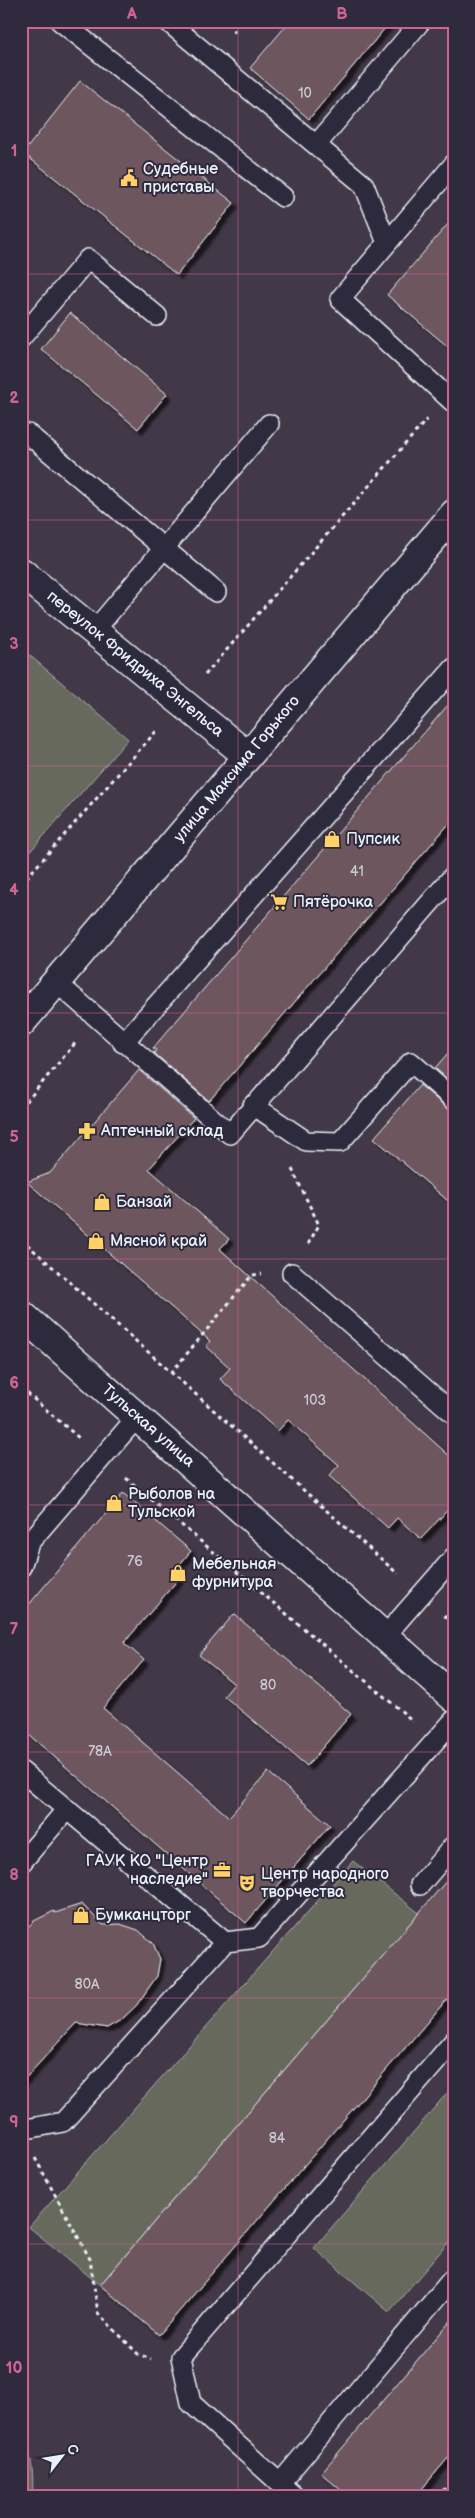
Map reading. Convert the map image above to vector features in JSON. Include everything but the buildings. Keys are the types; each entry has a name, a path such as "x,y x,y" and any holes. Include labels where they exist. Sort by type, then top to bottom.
{"street":[{"name":"улица Максима Горького","path":"25,1011 56,982 454,514"},
{"name":"переулок Фридриха Энгельса","path":"21,572 248,756"},
{"name":"Тульская улица","path":"21,1314 454,1698"}],"lane":[{"path":"60,21 283,197"},
{"path":"167,21 364,185 387,243"},
{"path":"317,144 421,21"},
{"path":"450,400 340,299 454,164"},
{"path":"21,338 88,259 157,316"},
{"path":"94,631 268,424"},
{"path":"28,434 216,592"},
{"path":"123,1043 454,668"},
{"path":"56,982 123,1043 230,1134 253,1105 454,875"},
{"path":"253,1105 306,1141 340,1142 411,1062 454,1100"},
{"path":"292,1273 454,1414"},
{"path":"21,1567 25,1540 137,1417"},
{"path":"386,1636 420,1594 454,1557"},
{"path":"22,2129 63,2122 225,1942 259,1938 454,1720"},
{"path":"21,1771 225,1942"},
{"path":"21,1863 67,1810"},
{"path":"420,1885 454,1845"},
{"path":"295,2497 192,2403 181,2357 454,2041"},
{"path":"280,2483 454,2276"}],"path":[{"path":"21,884 450,400"},
{"path":"21,1108 89,1027 123,1043"},
{"path":"171,1373 252,1275 292,1273 319,1225 291,1168"},
{"path":"21,1239 454,1624"},
{"path":"21,1388 436,1740"},
{"path":"22,2129 41,2169 90,2259 98,2313 138,2354 184,2372"},
{"path":"438,2497 454,2479"}],"green space":[{"path":"21,648 128,739 21,862"},
{"path":"353,1861 419,1913 100,2285 29,2227"},
{"path":"454,2085 454,2236 389,2312 314,2248"},
{"path":"21,2427 31,2461 32,2497 21,2497"}],"place":[{"name":"Судебные приставы","path":"129,178"},
{"name":"Пупсик","path":"332,839"},
{"name":"Пятёрочка","path":"279,902"},
{"name":"Аптечный склад","path":"87,1131"},
{"name":"Банзай","path":"102,1202"},
{"name":"Мясной край","path":"96,1241"},
{"name":"Рыболов на Тульской","path":"114,1503"},
{"name":"Мебельная фурнитура","path":"178,1573"},
{"name":"ГАУК КО \"Центр наследие\"","path":"222,1870"},
{"name":"Центр народного творчества","path":"247,1883"},
{"name":"Бумканцторг","path":"81,1915"}]}
